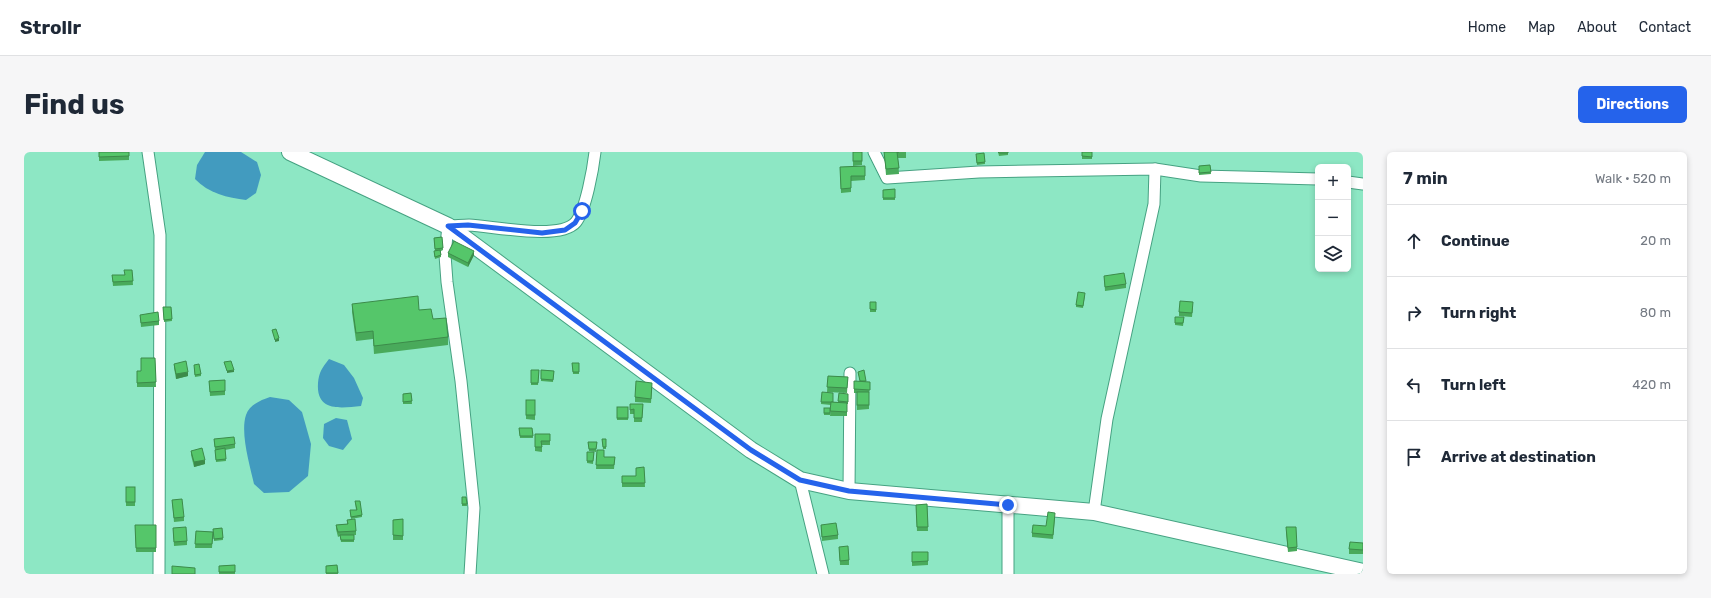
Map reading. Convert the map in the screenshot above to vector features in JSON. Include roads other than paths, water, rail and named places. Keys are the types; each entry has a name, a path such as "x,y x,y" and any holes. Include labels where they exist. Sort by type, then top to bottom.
{"main road":[{"path":"290,152 448,226 751,450 800,480 849,491 1094,512 1363,572"}],"street":[{"path":"148,152 160,235 159,574"},
{"path":"470,574 474,508 461,381 447,282 445,255 448,226 468,225 542,233 565,230 575,223 582,211 595,152"},
{"path":"874,152 887,178 979,172 1155,169 1201,176 1315,179"},
{"path":"1094,512 1107,419 1154,204 1155,169"},
{"path":"1351,182 1363,184"},
{"path":"849,491 850,372"},
{"path":"800,480 822,574"},
{"path":"1008,505 1008,574"}],"water":[{"path":"205,152 241,152 257,162 261,175 256,193 246,200 239,199 219,194 200,184 195,179 197,165"},
{"path":"329,359 344,365 354,378 363,398 361,406 331,406 325,404 321,399 318,392 318,379 321,370"},
{"path":"270,397 289,400 302,412 311,444 308,476 289,492 264,493 254,484 248,459 244,431 246,415 250,408 259,401"},
{"path":"336,418 347,420 352,439 343,450 329,446 323,438 324,424"}]}
